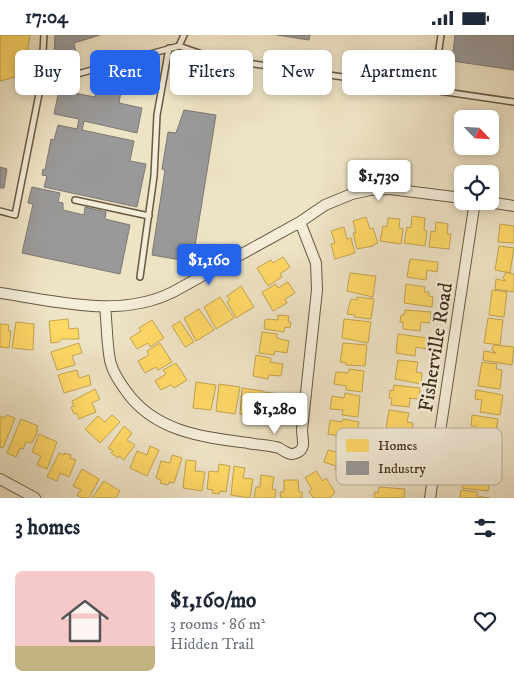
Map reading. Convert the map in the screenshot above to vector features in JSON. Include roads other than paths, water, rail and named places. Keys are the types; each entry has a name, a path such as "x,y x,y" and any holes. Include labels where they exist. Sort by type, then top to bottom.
{"street":[{"path":"0,293 105,307 119,307 156,300 300,222 326,205 344,197 370,190 390,189 454,197"},
{"path":"499,204 514,206"},
{"name":"Fisherville Road","path":"441,428 474,210"},
{"path":"105,307 110,364 132,401 144,411 184,432 211,438 275,447 290,455 295,454 304,443 302,430 317,290 316,263 300,222"},
{"path":"0,479 35,498"},
{"name":"Fisherville Road","path":"430,498 432,485"}],"lane":[{"path":"43,50 44,35"},
{"path":"179,46 184,35"},
{"path":"439,50 441,35"},
{"path":"80,73 179,46 213,58 342,77"},
{"path":"140,277 154,176 157,115 169,48"},
{"path":"455,93 514,102"},
{"path":"0,211 15,215 40,95"},
{"path":"76,200 149,216"}]}
